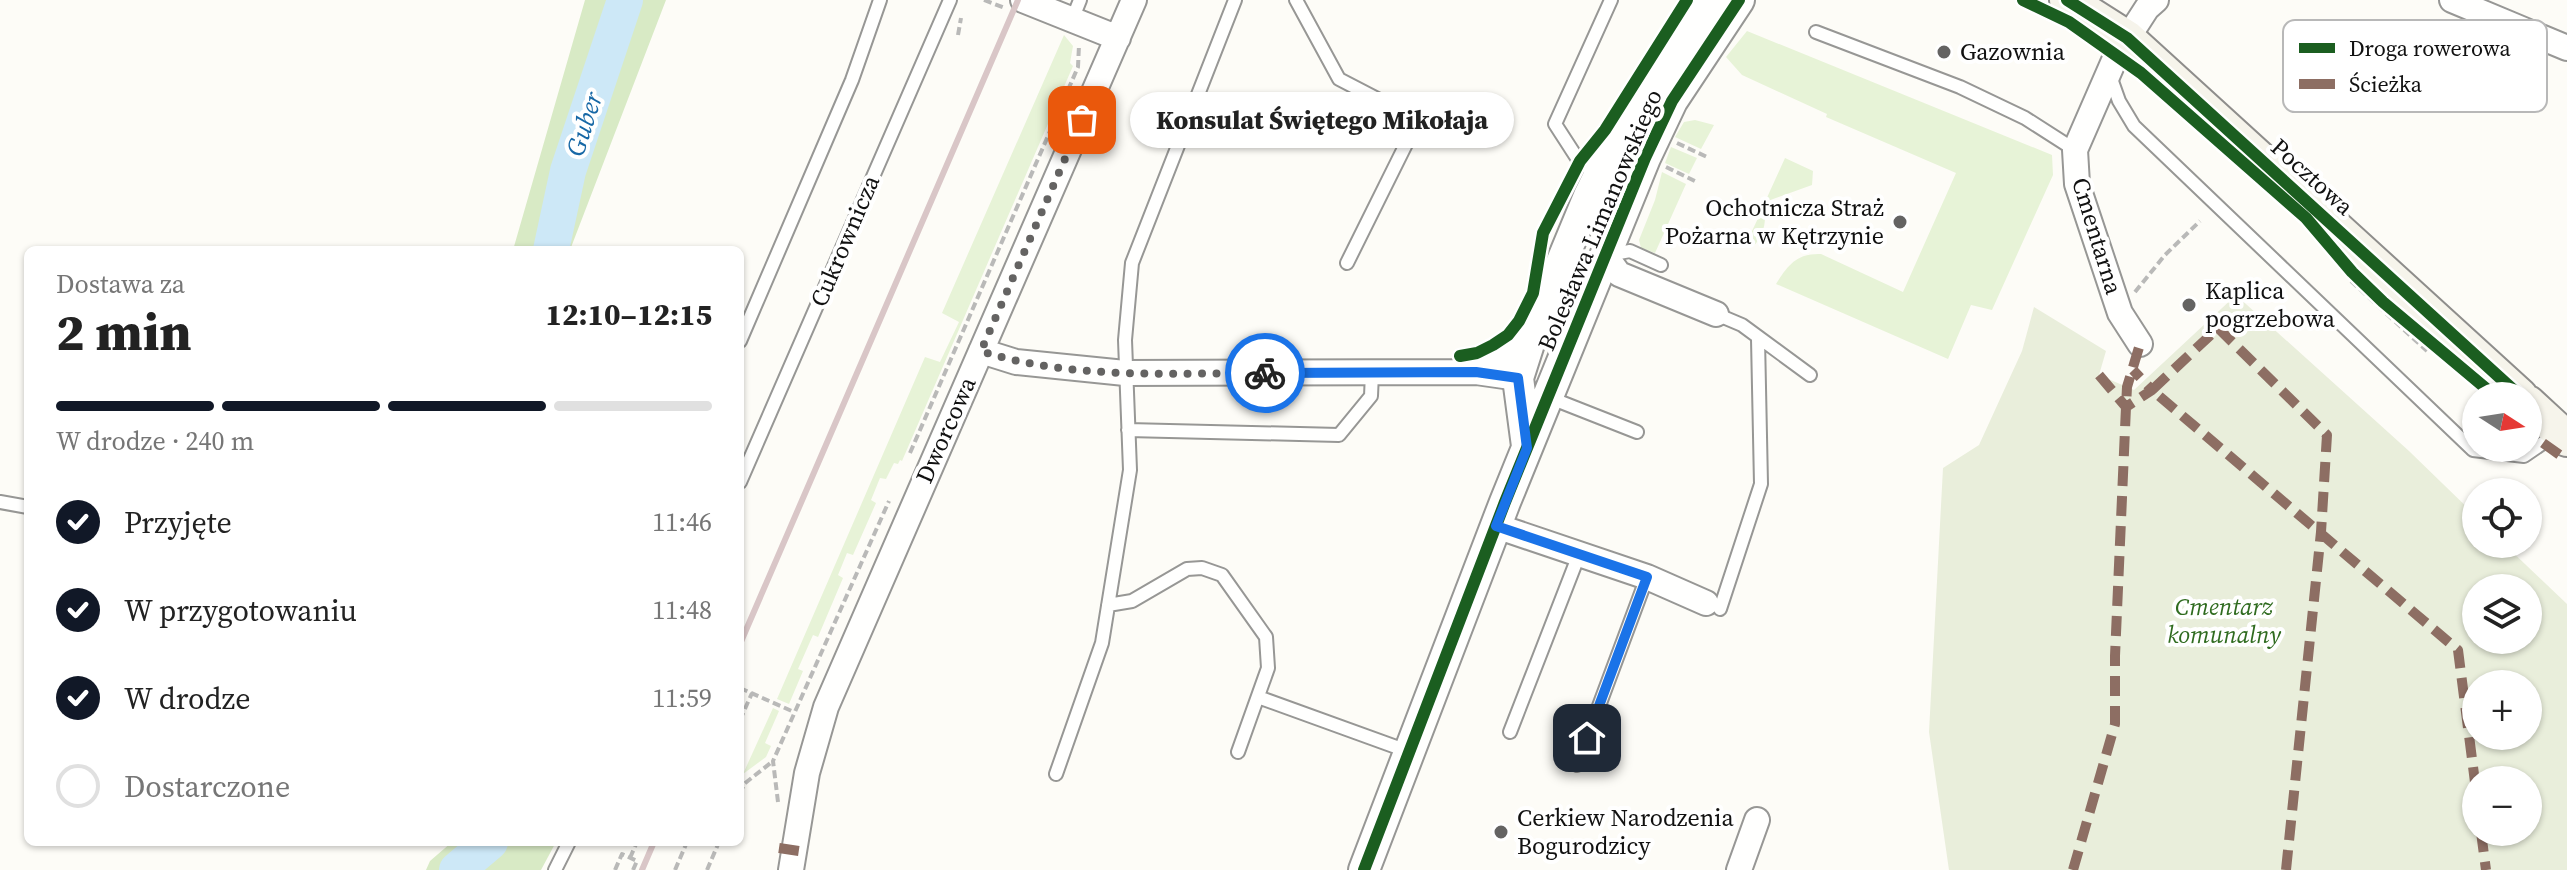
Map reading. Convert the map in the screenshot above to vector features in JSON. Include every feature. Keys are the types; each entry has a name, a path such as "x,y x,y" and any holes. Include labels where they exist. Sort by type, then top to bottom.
{"main road":[{"name":"Pocztowa","path":"2067,0 2127,38 2505,382"},
{"path":"2542,414 2564,431"}],"street":[{"name":"Dworcowa","path":"791,870 804,784 826,707 1134,0"},
{"name":"Bolesława Limanowskiego","path":"1527,448 1518,378 1533,331 1599,176 1648,84 1706,0"},
{"name":"Bolesława Limanowskiego","path":"1364,870 1496,526 1645,158 1672,101 1739,0"},
{"name":"Cmentarna","path":"2140,344 2120,313 2115,299 2077,184 2075,150 2108,70 2127,38 2156,0"},
{"path":"2452,0 2500,20"},
{"path":"1018,6 1076,20 1118,38"},
{"path":"2547,40 2567,48"},
{"path":"1571,242 1605,255 1619,274 1716,314"},
{"path":"1476,372 1533,331"},
{"path":"981,351 1016,362 1125,373 1476,372 1518,378 1568,347"},
{"path":"1496,526 1580,552 1713,606"},
{"path":"1739,870 1757,820"}],"lane":[{"path":"744,332 852,80 880,0"},
{"name":"Cukrownicza","path":"744,473 950,0"},
{"path":"1056,774 1102,643 1130,470 1125,373 1132,263 1235,0"},
{"path":"1296,0 1339,79 1418,120 1347,263"},
{"path":"1599,176 1577,158 1555,124 1611,0"},
{"path":"1816,32 1960,87 2025,118 2075,150"},
{"path":"2108,70 2119,101 2134,126 2473,450 2524,456 2564,431"},
{"path":"1605,255 1630,251 1661,265"},
{"path":"1716,314 1742,325 1810,375"},
{"path":"1713,606 1761,484 1758,339"},
{"path":"1128,430 1339,435 1371,396 1372,373"},
{"path":"1548,397 1637,432"},
{"path":"0,502 24,506"},
{"path":"1510,732 1580,552"},
{"path":"1108,605 1132,601 1187,569 1202,568 1222,575 1266,637 1268,668 1238,752"},
{"path":"1577,765 1647,577"},
{"path":"1258,697 1410,752"},
{"path":"555,870 567,846"}],"path":[{"path":"984,0 1018,6"},
{"path":"958,35 965,8"},
{"path":"906,462 1078,67 1080,55 1076,20"},
{"path":"1684,147 1707,157"},
{"path":"1674,171 1697,182"},
{"path":"2133,294 2165,255 2200,221"},
{"path":"2352,272 2443,352"},
{"path":"744,784 773,761 894,490"},
{"path":"744,690 794,712"},
{"path":"744,711 752,693"},
{"path":"773,761 779,808"},
{"path":"630,858 635,846"},
{"path":"675,870 685,846"},
{"path":"707,870 718,846"},
{"path":"615,870 622,854 637,861 633,870"}],"green space":[{"path":"585,0 666,0 572,246 514,246"},
{"path":"1747,31 2052,155 2053,175 1992,310 1971,305 1948,359 1776,284 1799,258 1821,254 1903,292 1956,173 1826,117 1827,114 1742,75 1726,57"},
{"path":"1064,35 1073,46 1070,63 1073,66 902,461 894,463 886,479 880,478 871,500 876,503 853,555 847,553 838,575 843,578 818,637 813,635 798,669 803,671 789,704 777,699 925,357 940,362 959,322 942,313"},
{"path":"1695,120 1714,125 1701,149 1675,137 1684,122"},
{"path":"1671,147 1697,158 1689,174 1665,163"},
{"path":"1785,158 1813,171 1812,185 1765,202"},
{"path":"1662,172 1686,184 1655,253 1641,248 1639,240"},
{"path":"1760,214 1765,217 1762,234 1752,247 1745,246"},
{"name":"Cmentarz komunalny","path":"2236,295 2462,502 2462,558 2519,558 2536,574 2462,574 2462,654 2542,654 2542,580 2567,604 2567,870 1949,870 1929,732 1943,468 1979,445 2022,351 2034,307 2106,351 2099,375 2134,390"},
{"path":"773,708 779,711 765,743 771,746 766,757 744,772"},
{"path":"447,846 554,846 541,870 426,870 430,861"}],"waterway":[{"name":"Guber","path":"552,246 568,171 625,0"},
{"name":"Guber","path":"457,870 485,846"}],"railway":[{"path":"744,635 1018,0"},
{"path":"642,870 652,846"}],"marked path":[{"path":"2218,328 2327,435 2321,533 2152,390 2218,328"},
{"path":"2073,870 2115,724 2115,656 2127,387 2140,344"},
{"path":"2099,375 2126,407 2152,390 2133,370"},
{"path":"2543,443 2567,460"},
{"path":"2286,870 2321,533"},
{"path":"2321,533 2458,650 2473,766"},
{"path":"2483,846 2486,870"},
{"path":"779,848 806,852"}],"cycle path":[{"path":"1460,356 1477,353 1493,345 1508,335 1519,321 1533,293 1543,233 1580,161 1605,130 1687,0"},
{"path":"1364,870 1505,502 1645,158 1672,101 1739,0"},
{"path":"2023,0 2069,22 2141,73 2306,218 2352,272 2383,302 2478,382"},
{"path":"2067,0 2127,38 2505,382"}],"way so far":[{"path":"1082,120 981,351 1016,362 1125,373 1265,373"}],"place":[{"name":"Gazownia","path":"1944,52"},
{"name":"Konsulat Świętego Mikołaja","path":"1082,120"},
{"name":"Ochotnicza Straż Pożarna w Kętrzynie","path":"1900,222"},
{"name":"Kaplica pogrzebowa","path":"2189,305"},
{"name":"Cerkiew Narodzenia Bogurodzicy","path":"1501,832"}],"route":[{"path":"1265,373 1476,372 1518,378 1527,448 1496,526 1647,577 1587,738"}]}
